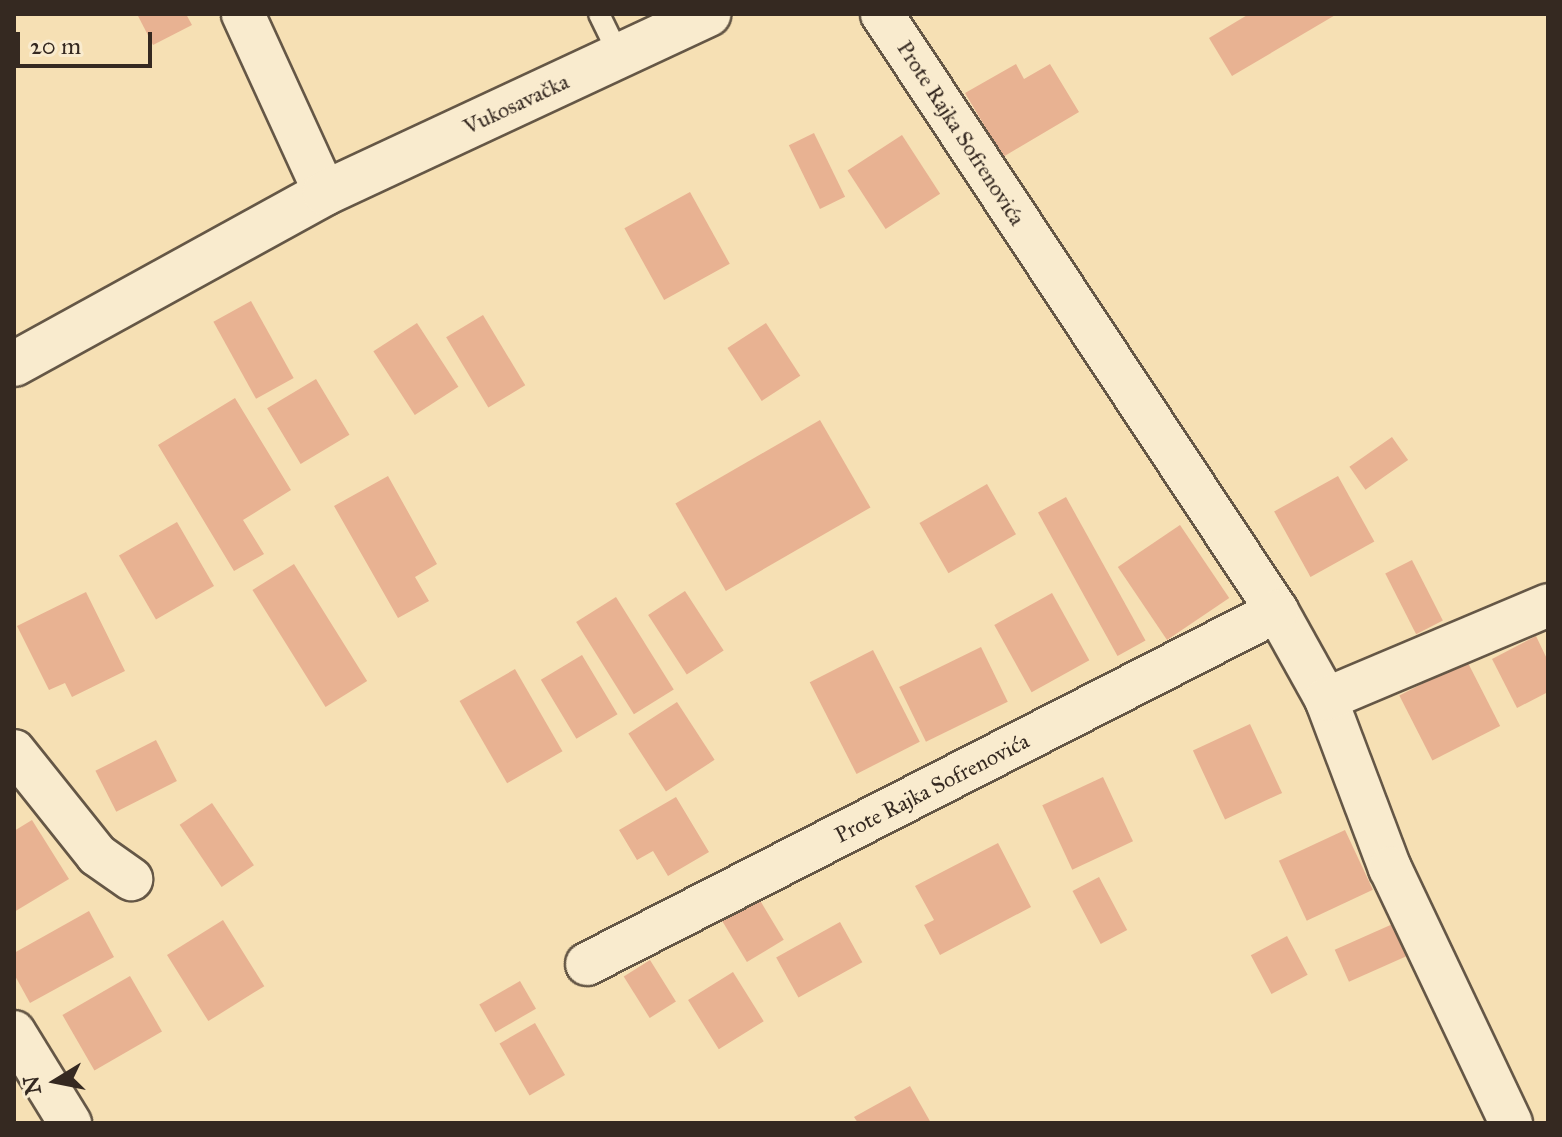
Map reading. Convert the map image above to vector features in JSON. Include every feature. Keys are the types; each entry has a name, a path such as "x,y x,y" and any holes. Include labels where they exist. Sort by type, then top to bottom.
{"main road":[{"name":"Vukosavačka","path":"14,364 325,193 708,14"}],"street":[{"path":"243,14 325,193"},
{"name":"Prote Rajka Sofrenovića","path":"882,14 1277,611 1326,699 1390,868 1511,1123"},
{"path":"1326,699 1548,605"},
{"name":"Prote Rajka Sofrenovića","path":"587,964 1277,611"},
{"path":"14,751 97,855 131,879"},
{"path":"14,1032 70,1123"}],"lane":[{"path":"599,14 619,55"}],"building":[{"path":"137,14 186,14 192,25 153,45"},
{"path":"1249,14 1337,14 1232,76 1209,38"},
{"path":"1016,64 1024,79 1050,64 1079,112 1003,157 965,93"},
{"path":"814,133 845,197 820,209 789,145"},
{"path":"902,135 940,194 886,229 847,170"},
{"path":"690,192 730,264 664,300 624,228"},
{"path":"251,301 294,378 256,399 213,322"},
{"path":"483,315 525,385 488,407 446,337"},
{"path":"417,323 458,387 415,415 373,351"},
{"path":"766,323 800,376 762,401 727,348"},
{"path":"316,379 349,435 301,464 267,408"},
{"path":"235,398 291,490 243,520 264,554 234,571 158,445"},
{"path":"820,420 870,507 726,591 675,503"},
{"path":"1392,437 1408,460 1365,490 1349,467"},
{"path":"388,476 437,564 415,577 429,601 398,618 334,506"},
{"path":"1338,476 1374,542 1311,577 1274,511"},
{"path":"987,484 1016,534 948,573 919,523"},
{"path":"1066,497 1146,640 1118,656 1038,513"},
{"path":"177,522 214,586 156,620 119,556"},
{"path":"1180,525 1229,598 1167,640 1118,567"},
{"path":"1412,560 1443,621 1416,634 1385,574"},
{"path":"294,564 367,681 326,707 252,590"},
{"path":"685,591 724,651 687,675 648,615"},
{"path":"86,592 125,671 72,697 65,683 49,690 17,626"},
{"path":"1052,593 1089,660 1032,692 994,625"},
{"path":"616,597 674,689 634,714 576,622"},
{"path":"1536,636 1548,661 1548,692 1517,708 1492,659"},
{"path":"981,647 1008,702 926,742 899,687"},
{"path":"873,650 920,742 856,774 810,682"},
{"path":"582,655 618,714 576,739 541,680"},
{"path":"1467,661 1500,726 1432,761 1399,696"},
{"path":"515,669 562,751 507,783 460,701"},
{"path":"677,702 715,760 666,791 628,734"},
{"path":"1250,724 1282,793 1225,820 1193,751"},
{"path":"156,740 177,781 116,812 95,771"},
{"path":"1103,777 1133,841 1072,870 1042,805"},
{"path":"676,797 709,852 668,876 653,851 637,860 619,830"},
{"path":"212,803 254,865 222,887 180,825"},
{"path":"32,820 69,879 14,912 14,831"},
{"path":"1345,830 1373,890 1307,921 1279,861"},
{"path":"998,843 1031,907 940,955 924,925 934,920 915,886"},
{"path":"1099,877 1127,930 1101,944 1073,891"},
{"path":"758,897 784,940 747,962 721,919"},
{"path":"89,911 114,957 30,1003 14,974 14,953"},
{"path":"223,920 264,986 208,1021 167,955"},
{"path":"840,922 862,962 798,998 776,957"},
{"path":"1395,923 1409,955 1349,982 1335,950"},
{"path":"1287,936 1308,975 1271,994 1251,955"},
{"path":"650,960 676,1002 650,1018 624,976"},
{"path":"733,972 764,1021 719,1049 688,1000"},
{"path":"130,976 162,1031 94,1070 62,1015"},
{"path":"520,981 536,1009 495,1032 479,1005"},
{"path":"535,1023 565,1075 529,1095 499,1044"},
{"path":"910,1086 931,1123 858,1123 854,1117"}]}
